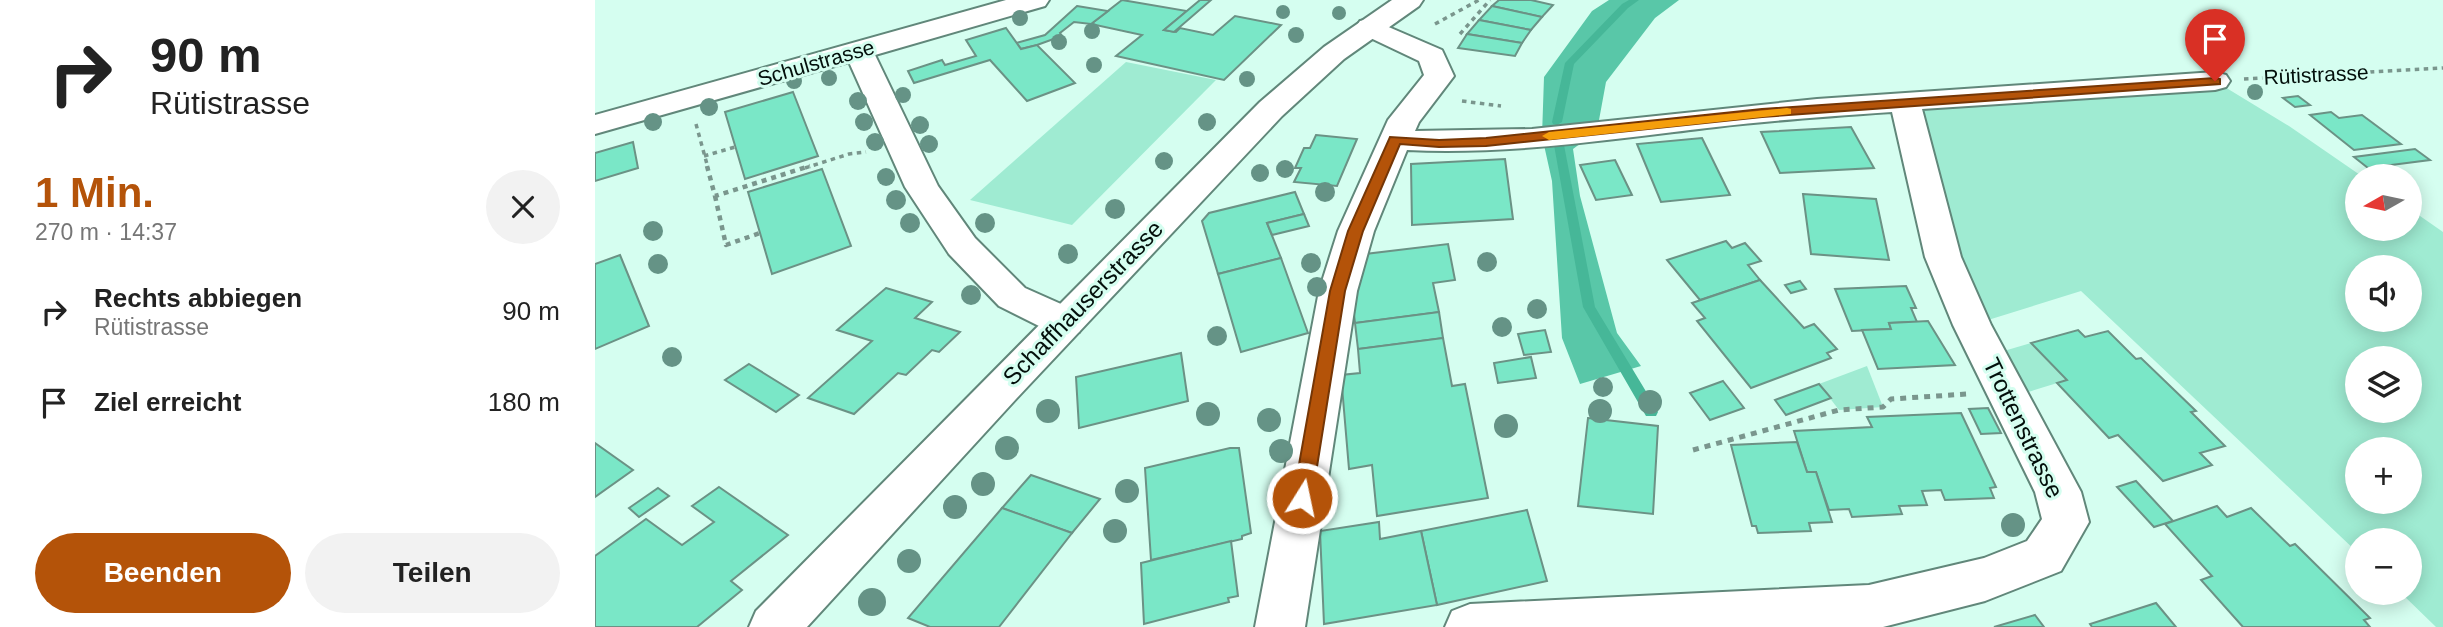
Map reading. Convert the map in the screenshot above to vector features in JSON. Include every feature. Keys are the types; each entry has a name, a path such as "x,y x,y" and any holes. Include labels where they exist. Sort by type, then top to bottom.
{"street":[{"name":"Schulstrasse","path":"595,125 1036,0"},
{"name":"Schaffhauserstrasse","path":"774,627 1271,109 1334,53 1370,27 1421,13"},
{"path":"1280,627 1338,291 1356,231 1404,120 1439,76 1432,56 1370,27"},
{"path":"859,51 922,187 962,246 1012,298 1065,322"},
{"path":"1395,140 1439,144 1486,142 1762,113 2215,81"},
{"name":"Trottenstrasse","path":"1469,627 1869,608 1985,579 2044,556 2066,522 2058,492 1972,325 1943,257 1905,103"}],"path":[{"path":"1421,13 1479,0"},
{"path":"1461,34 1490,0"},
{"name":"Rütistrasse","path":"2215,81 2443,68"},
{"path":"689,99 726,245 760,233"},
{"path":"1452,100 1501,106"},
{"path":"715,196 849,154 869,152 901,142"},
{"path":"704,156 735,147"},
{"path":"1693,450 1839,410 1883,407 1891,399 1964,394"}],"green space":[{"path":"1609,0 1679,0 1655,18 1606,82 1597,131 1573,149 1580,196 1617,333 1641,366 1580,384 1562,338 1552,181 1542,136 1544,77 1592,11"},
{"path":"1126,62 1216,80 1072,225 970,200"},
{"path":"2215,81 2289,126 2345,165 2345,242 2422,242 2422,217 2443,232 2443,627 2436,627 2413,605 2422,605 2422,528 2345,528 2345,541 2081,291 1972,325 1905,103"},
{"path":"2031,343 2067,380 2025,393 1997,353"},
{"path":"1867,366 1883,407 1839,410 1819,384"}],"building":[{"path":"1122,0 1187,11 1164,30 1176,32 1180,28 1213,35 1235,16 1281,25 1224,80 1116,56 1142,35 1091,24"},
{"path":"1200,0 1211,0 1174,32 1164,30"},
{"path":"1499,0 1531,0 1553,5 1542,17 1492,6"},
{"path":"1077,6 1108,11 1091,24 1074,22 1060,33 1062,36 1037,45 1021,49 1016,43 1045,35"},
{"path":"1492,6 1542,17 1531,30 1479,20"},
{"path":"1479,20 1531,30 1522,43 1467,34"},
{"path":"1006,28 1021,49 1037,45 1075,83 1027,101 990,60 914,83 908,71 942,60 945,65 976,56 966,40"},
{"path":"1467,34 1522,43 1515,56 1458,48"},
{"path":"793,92 818,156 745,179 725,112"},
{"path":"2298,96 2310,105 2295,107 2283,98"},
{"path":"2331,112 2339,118 2362,115 2401,144 2354,150 2310,115"},
{"path":"1851,127 1874,168 1780,173 1761,132"},
{"path":"1316,135 1357,139 1337,186 1294,182 1301,168 1295,168 1304,148 1310,148"},
{"path":"1702,138 1730,195 1661,202 1637,144"},
{"path":"633,142 638,168 595,181 595,153"},
{"path":"2415,149 2430,160 2399,164 2363,164 2354,157"},
{"path":"1505,159 1513,219 1412,225 1411,164"},
{"path":"1615,160 1632,195 1596,200 1580,165"},
{"path":"822,169 851,246 772,274 748,192"},
{"path":"1295,192 1304,214 1267,223 1281,258 1218,274 1202,221 1209,213"},
{"path":"1803,194 1876,199 1889,260 1811,254"},
{"path":"1304,214 1309,226 1272,235 1267,223"},
{"path":"1726,241 1732,248 1745,243 1761,261 1748,265 1760,280 1700,300 1667,260"},
{"path":"1448,244 1455,280 1433,283 1439,312 1355,323 1351,289 1357,255"},
{"path":"620,255 649,326 595,349 595,264"},
{"path":"1281,258 1308,333 1241,352 1218,274"},
{"path":"1760,280 1804,328 1814,324 1837,349 1827,353 1831,358 1751,388 1697,321 1705,318 1692,303"},
{"path":"1800,281 1806,289 1791,293 1785,285"},
{"path":"1906,286 1916,308 1911,308 1917,322 1889,323 1891,329 1852,331 1835,289"},
{"path":"886,288 932,302 915,318 960,332 939,352 932,350 906,375 898,373 854,414 808,398 872,341 837,330"},
{"path":"1439,312 1443,338 1358,349 1355,323"},
{"path":"1928,321 1955,365 1878,369 1862,330 1891,329 1889,323"},
{"path":"1545,330 1551,352 1524,355 1518,334"},
{"path":"2078,330 2085,337 2108,331 2136,359 2141,358 2196,411 2191,412 2225,446 2200,453 2212,465 2163,481 2118,435 2109,438 2057,383 2067,380 2031,343"},
{"path":"1443,338 1452,386 1465,384 1488,498 1377,516 1372,465 1349,469 1341,375 1360,373 1358,349"},
{"path":"1181,353 1188,401 1079,428 1076,377"},
{"path":"1531,357 1536,378 1498,383 1494,363"},
{"path":"749,364 799,395 776,412 725,380"},
{"path":"1723,381 1744,408 1710,420 1690,393"},
{"path":"1819,384 1831,398 1786,415 1775,400"},
{"path":"1988,408 2001,433 1981,434 1969,409"},
{"path":"1961,413 1996,487 1990,488 1994,498 1945,500 1941,490 1922,491 1927,505 1899,506 1902,514 1852,517 1849,509 1829,510 1816,472 1807,472 1794,431 1872,427 1867,417"},
{"path":"1588,418 1658,426 1653,514 1578,506"},
{"path":"1797,442 1807,472 1816,472 1832,522 1809,523 1811,531 1758,533 1756,526 1752,526 1731,445"},
{"path":"595,443 633,470 595,497"},
{"path":"1239,448 1251,533 1242,536 1242,539 1151,560 1145,468"},
{"path":"1031,475 1100,499 1072,533 1002,508"},
{"path":"2136,481 2173,521 2154,527 2117,487"},
{"path":"719,487 788,535 731,581 742,590 697,627 595,627 595,556 646,519 682,545 714,522 692,506"},
{"path":"658,488 669,496 639,517 629,508"},
{"path":"2217,506 2227,517 2251,508 2290,546 2295,544 2345,593 2345,605 2357,605 2370,618 2364,620 2370,627 2243,627 2201,580 2212,576 2165,524"},
{"path":"1002,508 1072,533 999,627 930,627 908,618"},
{"path":"1527,510 1547,581 1437,605 1421,531"},
{"path":"1379,522 1380,539 1421,531 1437,605 1324,624 1320,531"},
{"path":"1231,541 1238,596 1228,598 1229,602 1144,624 1141,563"},
{"path":"2156,603 2176,627 2092,627 2090,624"},
{"path":"2035,615 2044,627 1994,627"}],"waterway":[{"path":"1557,122 1570,63 1625,6 1635,0"},
{"path":"1559,145 1589,307 1651,412"}],"slow traffic":[{"path":"1549,136 1787,111"}],"route":[{"path":"1302,498 1338,291 1356,231 1395,140 1439,144 1486,142 1762,113 2215,81"}]}
